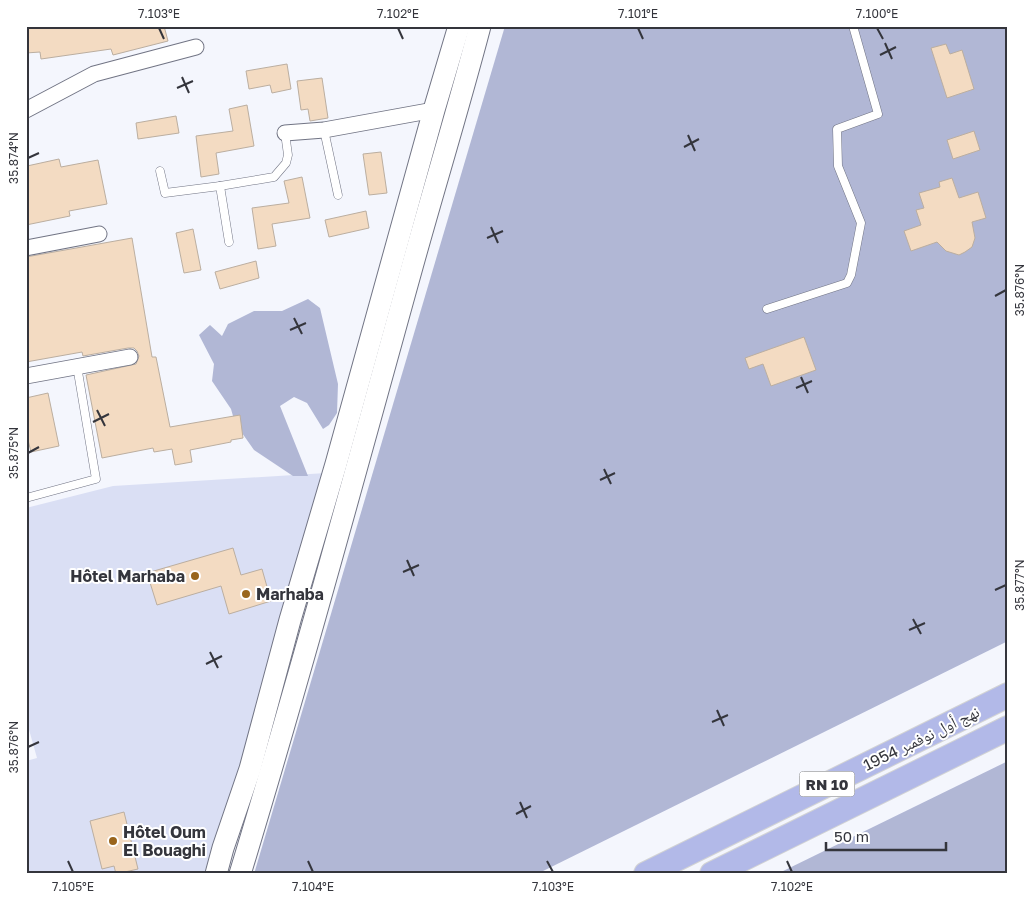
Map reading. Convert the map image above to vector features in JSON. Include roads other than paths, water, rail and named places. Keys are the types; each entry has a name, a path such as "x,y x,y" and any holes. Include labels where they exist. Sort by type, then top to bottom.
{"main road":[{"path":"216,874 250,769 459,26"},
{"path":"240,874 363,448 407,283 480,26"},
{"name":"نهج أول نوفمبر 1954","path":"646,874 1008,695"},
{"name":"نهج أول نوفمبر 1954","path":"712,874 1008,728"}],"street":[{"path":"26,110 94,74 196,47"},
{"path":"285,133 324,130 434,110"},
{"path":"26,248 99,234"},
{"path":"26,376 130,357"}],"lane":[{"path":"767,309 847,283 851,275 861,224 838,166 837,129 878,114 853,26"},
{"path":"324,130 338,195"},
{"path":"160,171 165,193 274,177 286,163 288,155 285,133"},
{"path":"220,186 229,242"},
{"path":"26,498 96,479 77,366"}],"place":[{"name":"Hôtel Marhaba","path":"195,576"},
{"name":"Marhaba","path":"246,594"},
{"name":"Hôtel Oum El Bouaghi","path":"113,841"}]}
